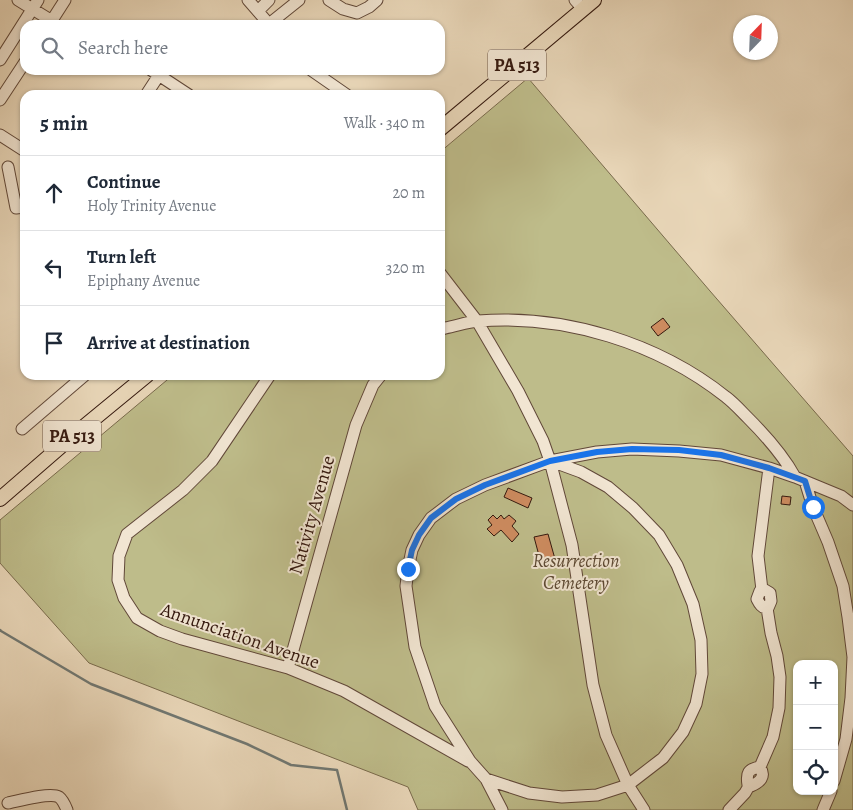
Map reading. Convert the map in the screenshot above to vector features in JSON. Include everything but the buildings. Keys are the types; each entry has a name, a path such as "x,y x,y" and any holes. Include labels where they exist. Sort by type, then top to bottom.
{"main road":[{"name":"PA 513","path":"445,125 579,5 594,0"},
{"name":"PA 513","path":"0,499 141,380"}],"street":[{"path":"18,0 36,5 48,20"},
{"path":"52,20 65,0"},
{"path":"248,0 266,20"},
{"path":"258,11 269,0"},
{"path":"275,20 299,0"},
{"path":"335,1 343,9 357,13 369,7 377,0"},
{"path":"26,20 36,5"},
{"path":"0,60 20,29"},
{"path":"0,100 20,70"},
{"path":"148,90 154,75"},
{"path":"158,75 181,90"},
{"path":"319,75 340,90"},
{"path":"0,135 20,147"},
{"path":"8,167 16,208 20,208"},
{"path":"445,280 477,321 518,391 543,441 572,545 593,685 606,735 628,785 644,810"},
{"path":"445,328 477,321 522,321 572,326 615,337 655,353 694,375 727,398 762,431 800,479 828,542 842,586 848,617 852,656 851,698 846,739 838,768"},
{"path":"22,429 79,380"},
{"name":"Annunciation Avenue","path":"267,380 212,461 183,490 127,534 119,556 118,580 124,598 137,618 160,630 182,639 288,668 344,691 470,761"},
{"name":"Nativity Avenue","path":"288,668 356,425 372,385 376,380"},
{"path":"502,810 486,779 470,761 434,706 415,647 406,586 408,569 412,550 419,535 431,518 456,499 485,485 550,461 605,451 632,449 679,450 721,455 769,468 800,479 841,496 853,504"},
{"path":"486,779 529,793 562,797 596,795 628,785 663,758 683,732 696,704 702,674 701,640 693,604 677,565 659,535 633,508 608,487 581,472 550,461"},
{"path":"729,810 749,786 747,778 749,771 760,767 773,736 779,708 780,677 777,656 767,608 762,606 757,599 762,590 758,556 769,468"},
{"path":"5,802 54,795 64,801 67,810"},
{"path":"823,810 829,795"}],"green space":[{"name":"Resurrection Cemetery","path":"528,78 853,456 853,810 418,810 408,787 89,663 0,563 0,520 167,380 445,380 445,148"}],"waterway":[{"path":"0,630 91,684 247,744 291,765 337,770 347,810"}],"route":[{"path":"408,569 412,550 419,535 431,518 456,499 485,485 550,461 597,452 632,449 679,450 721,455 769,468 805,481 813,507"}]}
